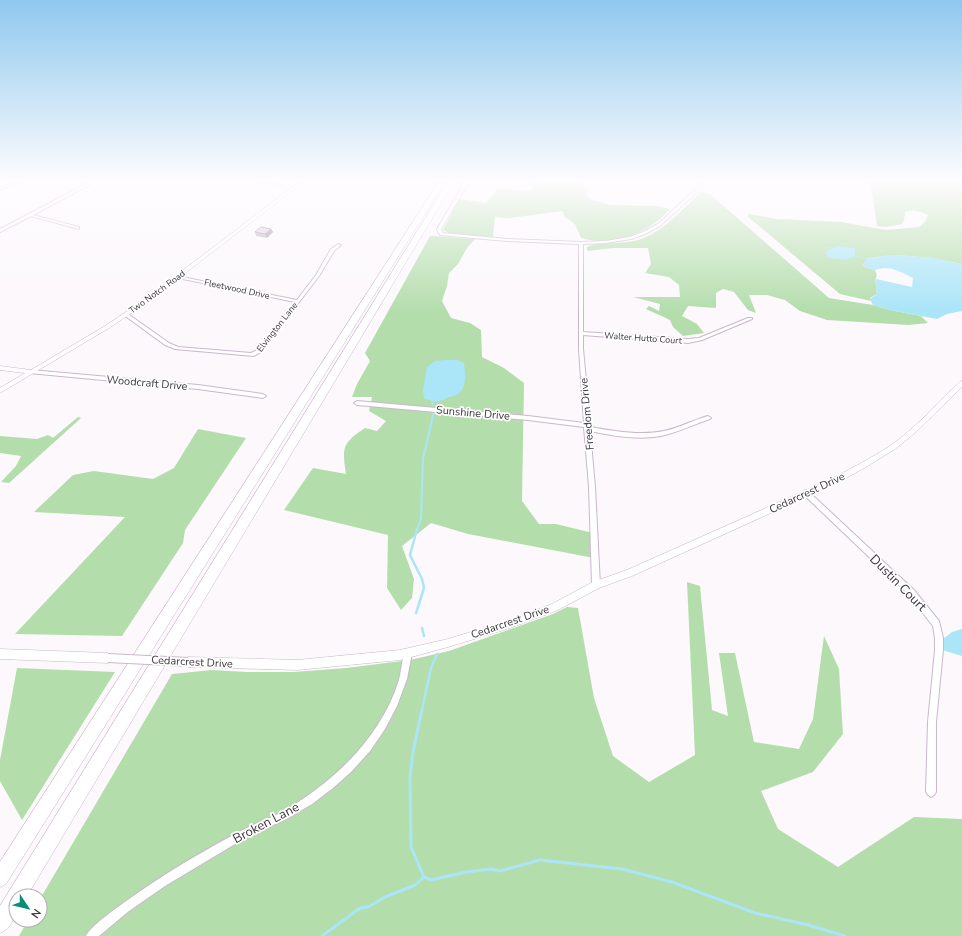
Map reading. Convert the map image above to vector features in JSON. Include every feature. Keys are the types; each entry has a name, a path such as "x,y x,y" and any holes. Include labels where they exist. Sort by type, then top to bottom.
{"highway":[{"path":"0,878 415,224"},
{"path":"21,888 425,224"},
{"path":"0,924 8,910"}],"street":[{"path":"0,231 14,224"},
{"path":"62,224 78,228"},
{"name":"Two Notch Road","path":"0,391 126,315 247,224"},
{"path":"443,224 439,231 441,234 581,243 620,240 636,237 660,224"},
{"name":"Freedom Drive","path":"581,243 581,333 588,427 596,585"},
{"name":"Elvington Lane","path":"126,315 167,344 178,348 252,355 259,351 318,275 332,250 339,245"},
{"name":"Fleetwood Drive","path":"178,277 297,301"},
{"name":"Walter Hutto Court","path":"581,333 688,341 700,339 750,319"},
{"path":"0,368 31,372"},
{"name":"Woodcraft Drive","path":"31,372 198,387 263,396"},
{"name":"Cedarcrest Drive","path":"0,654 297,665 408,653 448,644 510,624 555,607 596,585 629,573 855,470 893,447 929,417 962,383"},
{"name":"Sunshine Drive","path":"357,403 528,418 624,433 657,434 708,418"},
{"name":"Dustin Court","path":"806,493 911,592 936,624 939,644 932,722 931,792"},
{"name":"Broken Lane","path":"91,936 116,916 185,868 259,826 286,815 342,775 362,754 387,717 402,687 408,653"}],"green space":[{"path":"446,224 494,224 493,237 449,233 443,230"},
{"path":"575,224 654,224 630,236 605,241 581,238"},
{"path":"667,224 744,224 829,298 873,305 921,316 928,323 909,325 827,320 800,311 785,300 767,295 749,295 756,313 748,310 734,292 723,289 716,293 716,308 688,306 682,316 697,324 704,333 683,336 673,327 670,320 646,309 649,306 659,311 660,304 633,297 680,297 679,285 669,277 645,273 651,264 648,248 613,248 587,251 587,247 591,245 638,240 656,232"},
{"path":"756,224 850,224 886,230 919,227 923,224 962,224 962,264 902,255 867,259 863,265 875,270 877,275 875,281 877,294 870,298 871,301 840,294"},
{"path":"877,224 902,224 886,227 877,226"},
{"path":"430,236 475,239 467,248 458,264 449,273 447,286 442,301 451,318 470,323 481,330 482,357 504,368 524,383 522,501 539,524 556,524 593,533 594,558 468,534 431,523 402,546 414,579 412,598 401,610 387,588 388,535 284,510 313,468 346,474 344,452 348,442 357,433 365,428 377,431 386,421 369,411 372,397 352,397 357,384 370,361 365,353"},
{"path":"78,417 81,418 9,483 1,482 16,466 21,456 0,453 0,436 37,439 48,435 53,438"},
{"path":"198,429 246,438 185,530 183,543 122,636 15,634 125,517 34,512 73,475 94,471 153,479 174,468"},
{"path":"687,582 700,586 712,710 728,716 719,653 735,653 754,742 799,749 813,719 824,636 839,669 843,734 813,772 761,791 778,829 838,867 914,817 962,819 962,936 19,936 24,928 48,928 48,888 46,888 172,674 212,670 294,672 346,668 410,660 449,651 553,614 567,607 578,608 594,698 613,756 649,782 695,755"},
{"path":"17,668 115,672 22,820 0,781 0,760"}],"water":[{"path":"837,246 855,248 855,256 846,260 829,258 825,252"},
{"path":"888,255 928,257 962,264 962,311 947,314 937,319 890,310 873,305 870,299 877,294 877,286 874,280 876,279 912,287 913,278 904,273 890,268 875,270 863,265 867,259"},
{"path":"458,360 464,363 465,381 460,393 441,401 433,401 424,398 423,390 427,367 435,361"},
{"path":"962,629 962,656 942,650 943,639 952,632"}],"building":[{"path":"261,227 271,229 265,234 255,232"}],"waterway":[{"path":"825,247 830,248"},
{"path":"855,256 867,259"},
{"path":"432,404 433,399"},
{"path":"417,530 421,518 423,459 434,411"},
{"path":"416,613 424,588 422,579 410,555 417,529"},
{"path":"422,628 424,636"},
{"path":"422,710 431,668 437,654"},
{"path":"422,709 413,752 410,777 411,847 424,877"},
{"path":"424,877 431,880 466,872 491,869 500,871 540,860 622,869 672,882 755,913 808,925 845,936"},
{"path":"322,936 360,908 368,907 385,897 415,885 424,877"}]}
